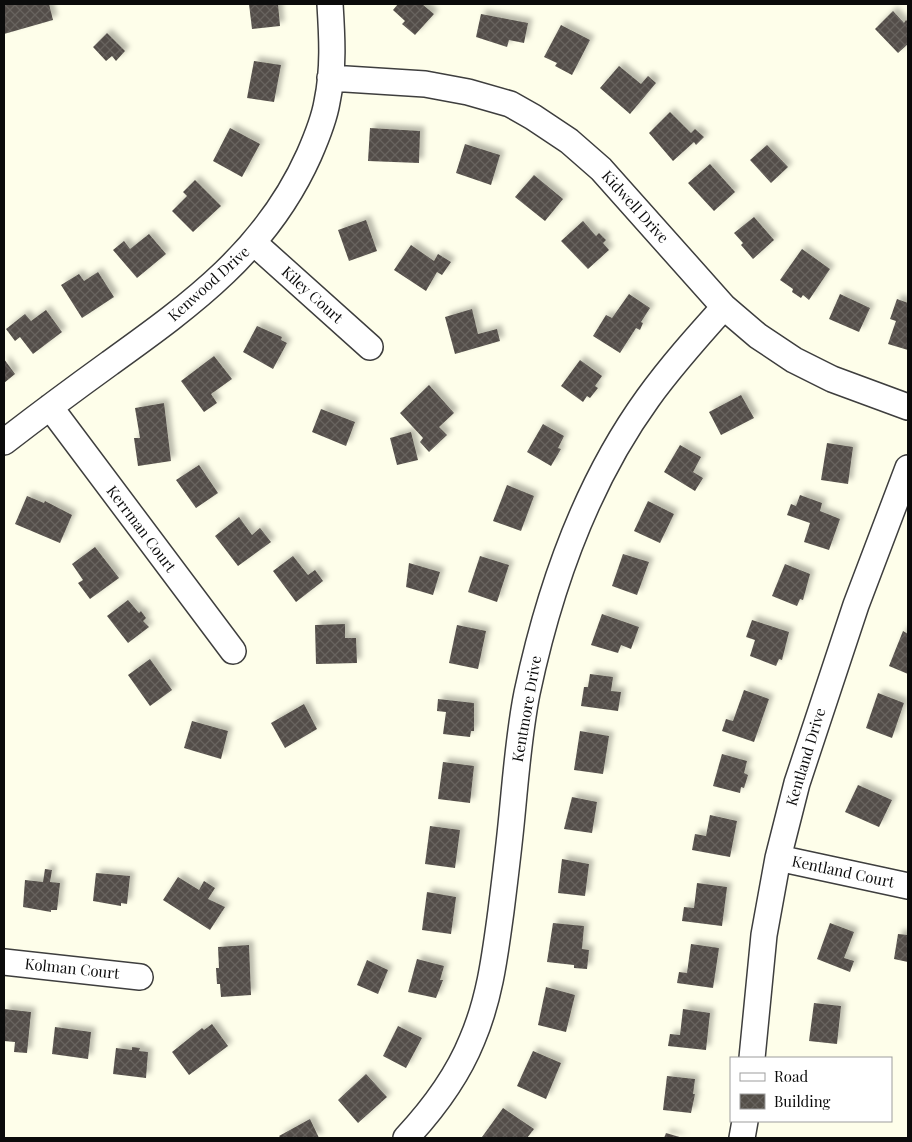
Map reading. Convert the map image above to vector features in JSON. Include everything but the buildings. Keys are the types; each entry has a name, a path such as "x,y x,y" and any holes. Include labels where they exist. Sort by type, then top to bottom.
{"street":[{"name":"Kenwood Drive","path":"4,442 167,322 215,282 254,243 279,211 300,174 314,143 327,103 332,44 330,4"},
{"name":"Kidwell Drive","path":"330,78 425,84 468,92 510,104 533,116 569,140 601,169 724,307 758,336 794,360 832,379 908,407"},
{"name":"Kiley Court","path":"254,243 370,347"},
{"name":"Kentmore Drive","path":"406,1138 427,1116 454,1076 472,1041 486,1003 494,964 517,763 527,694 543,627 563,561 586,505 614,451 646,400 683,352 724,307"},
{"name":"Kerrman Court","path":"50,407 232,651"},
{"name":"Kentland Drive","path":"752,1057 764,935 778,858 797,783 810,738 856,605 908,468"},
{"name":"Kentland Court","path":"778,858 908,886"},
{"name":"Kolman Court","path":"4,962 140,977"},
{"path":"742,1138 745,1122"}]}
